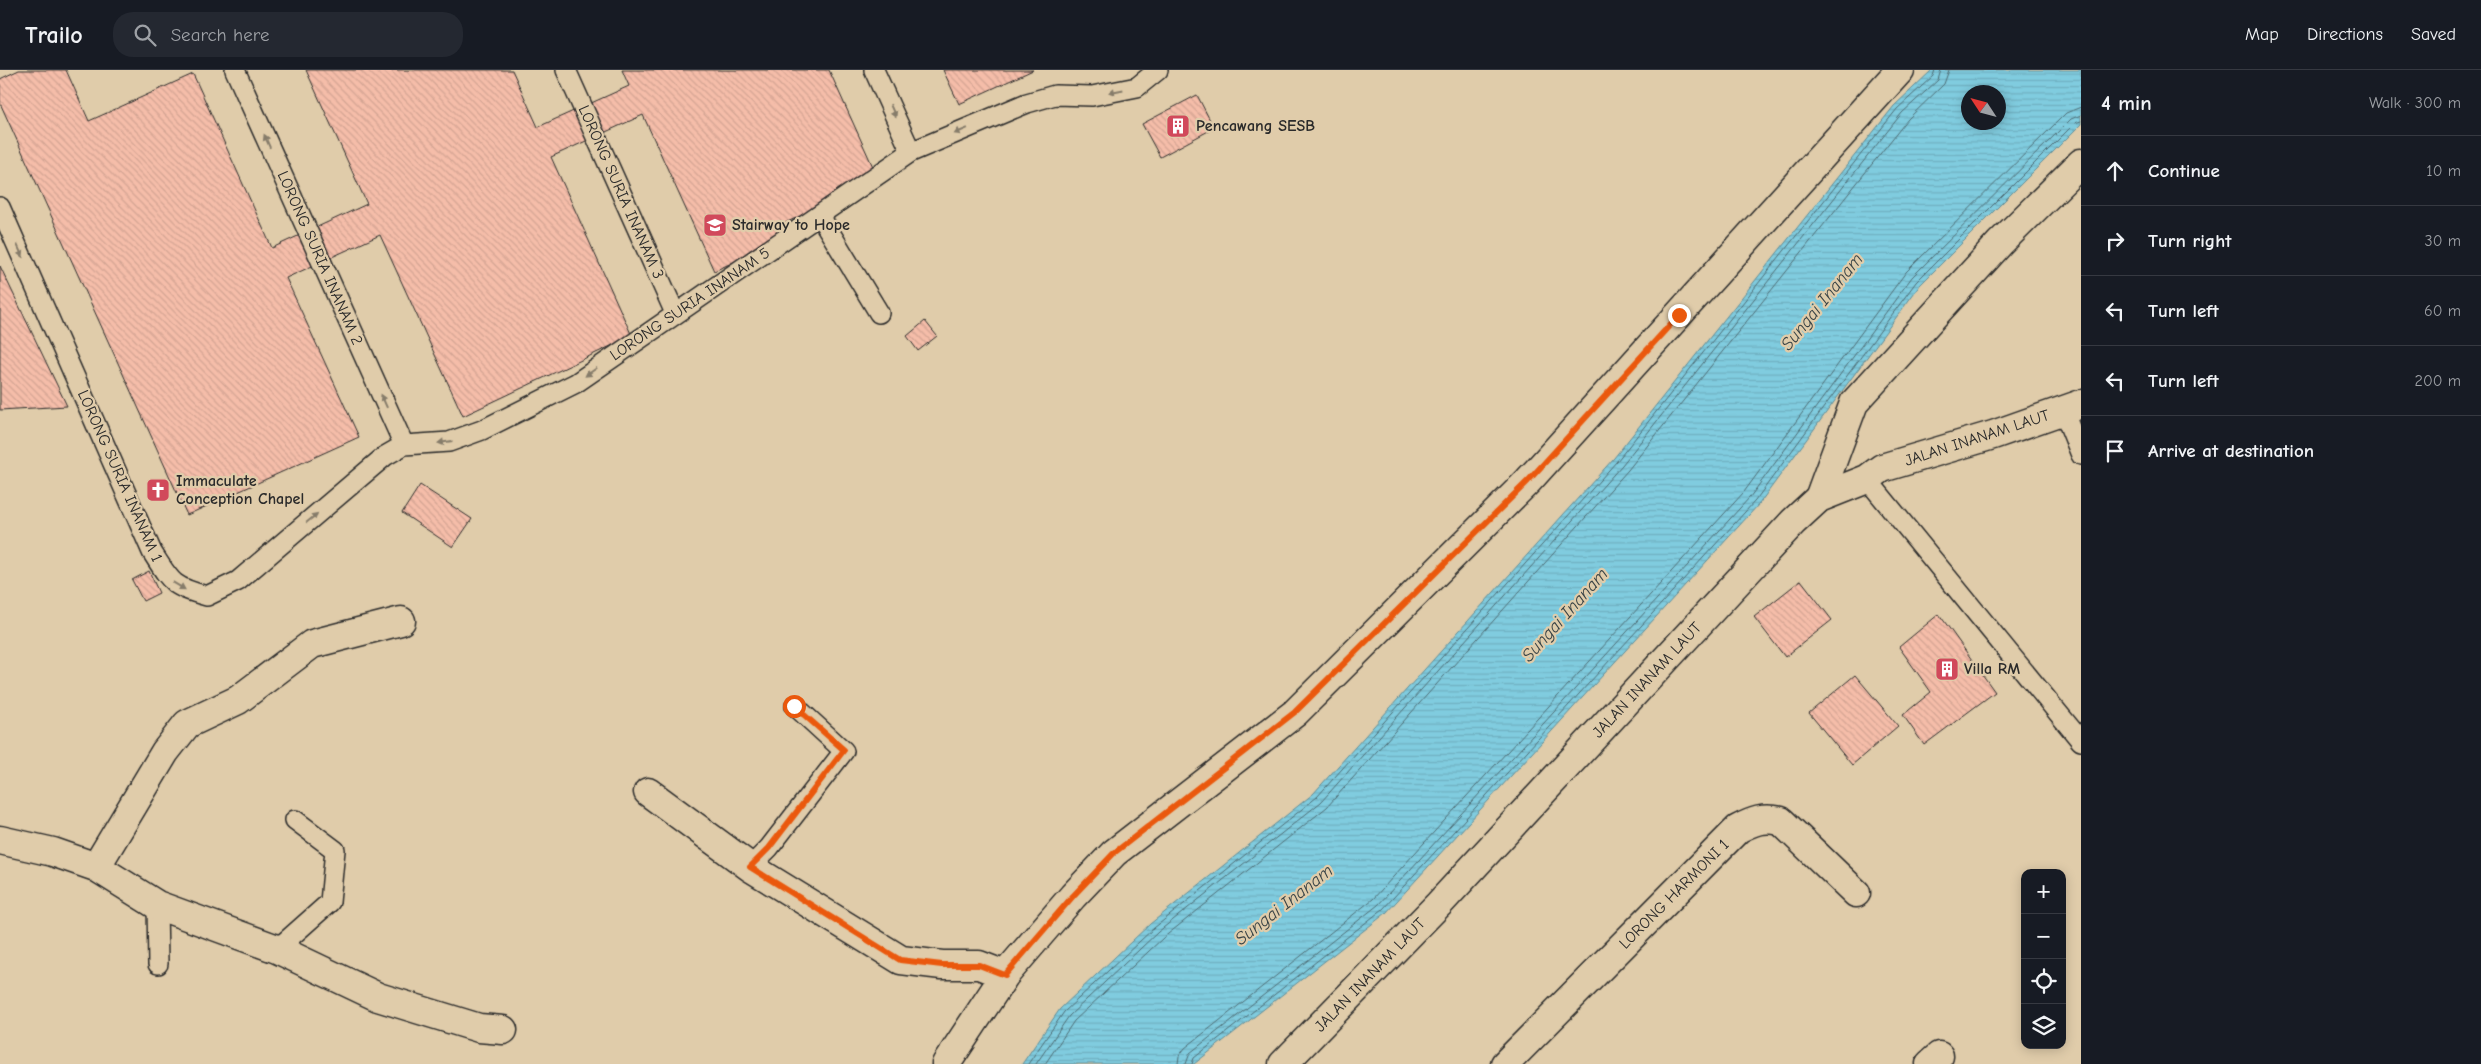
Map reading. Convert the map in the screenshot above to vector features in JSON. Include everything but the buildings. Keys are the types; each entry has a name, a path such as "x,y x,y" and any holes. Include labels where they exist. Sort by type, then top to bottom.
{"street":[{"path":"946,1064 1005,975 1073,896 1114,853 1295,712 1528,481 1900,70"},
{"path":"1820,498 1854,403 2000,243 2081,163"},
{"name":"JALAN INANAM LAUT","path":"1283,1064 1440,904 1793,522 1820,498 1867,478 1882,468 1993,435 2072,407"},
{"path":"96,867 165,752 188,724 238,700 312,644 401,620"},
{"path":"648,792 750,867 900,960 942,965 979,965 1005,975"},
{"name":"LORONG HARMONI 1","path":"1505,1064 1738,830 1752,822 1766,818 1781,821 1856,893"},
{"path":"0,840 53,852 96,867 157,905 278,949 378,997 491,1029"}],"lane":[{"name":"LORONG SURIA INANAM 2","path":"235,70 404,445"},
{"name":"LORONG SURIA INANAM 3","path":"566,70 675,313"},
{"path":"874,70 911,152"},
{"name":"LORONG SURIA INANAM 5","path":"404,445 449,442 482,430 576,383 911,152 1027,103 1055,95 1092,96 1137,87 1158,70"},
{"name":"LORONG SURIA INANAM 1","path":"0,207 152,552 169,580 187,591 207,596 238,581 385,456 404,445"},
{"path":"820,216 879,313"},
{"path":"2072,407 2081,455"},
{"path":"1867,478 2081,741"},
{"path":"750,867 769,848 844,750 794,706"},
{"path":"278,949 330,902 335,850 295,820"},
{"path":"157,905 158,964"}],"water":[{"name":"Sungai Inanam","path":"1932,70 2081,70 2081,124 1920,285 1759,504 1386,913 1194,1064 1022,1064 1060,1009 1150,924 1313,794 1614,458 1894,106"}],"place":[{"name":"Pencawang SESB","path":"1178,126"},
{"name":"Stairway to Hope","path":"715,225"},
{"name":"Immaculate Conception Chapel","path":"158,490"},
{"name":"Villa RM","path":"1947,669"}],"route":[{"path":"794,706 814,726 844,750 769,848 750,867 900,960 942,965 979,965 1005,975 1073,896 1114,853 1295,712 1528,481 1679,315"}]}
